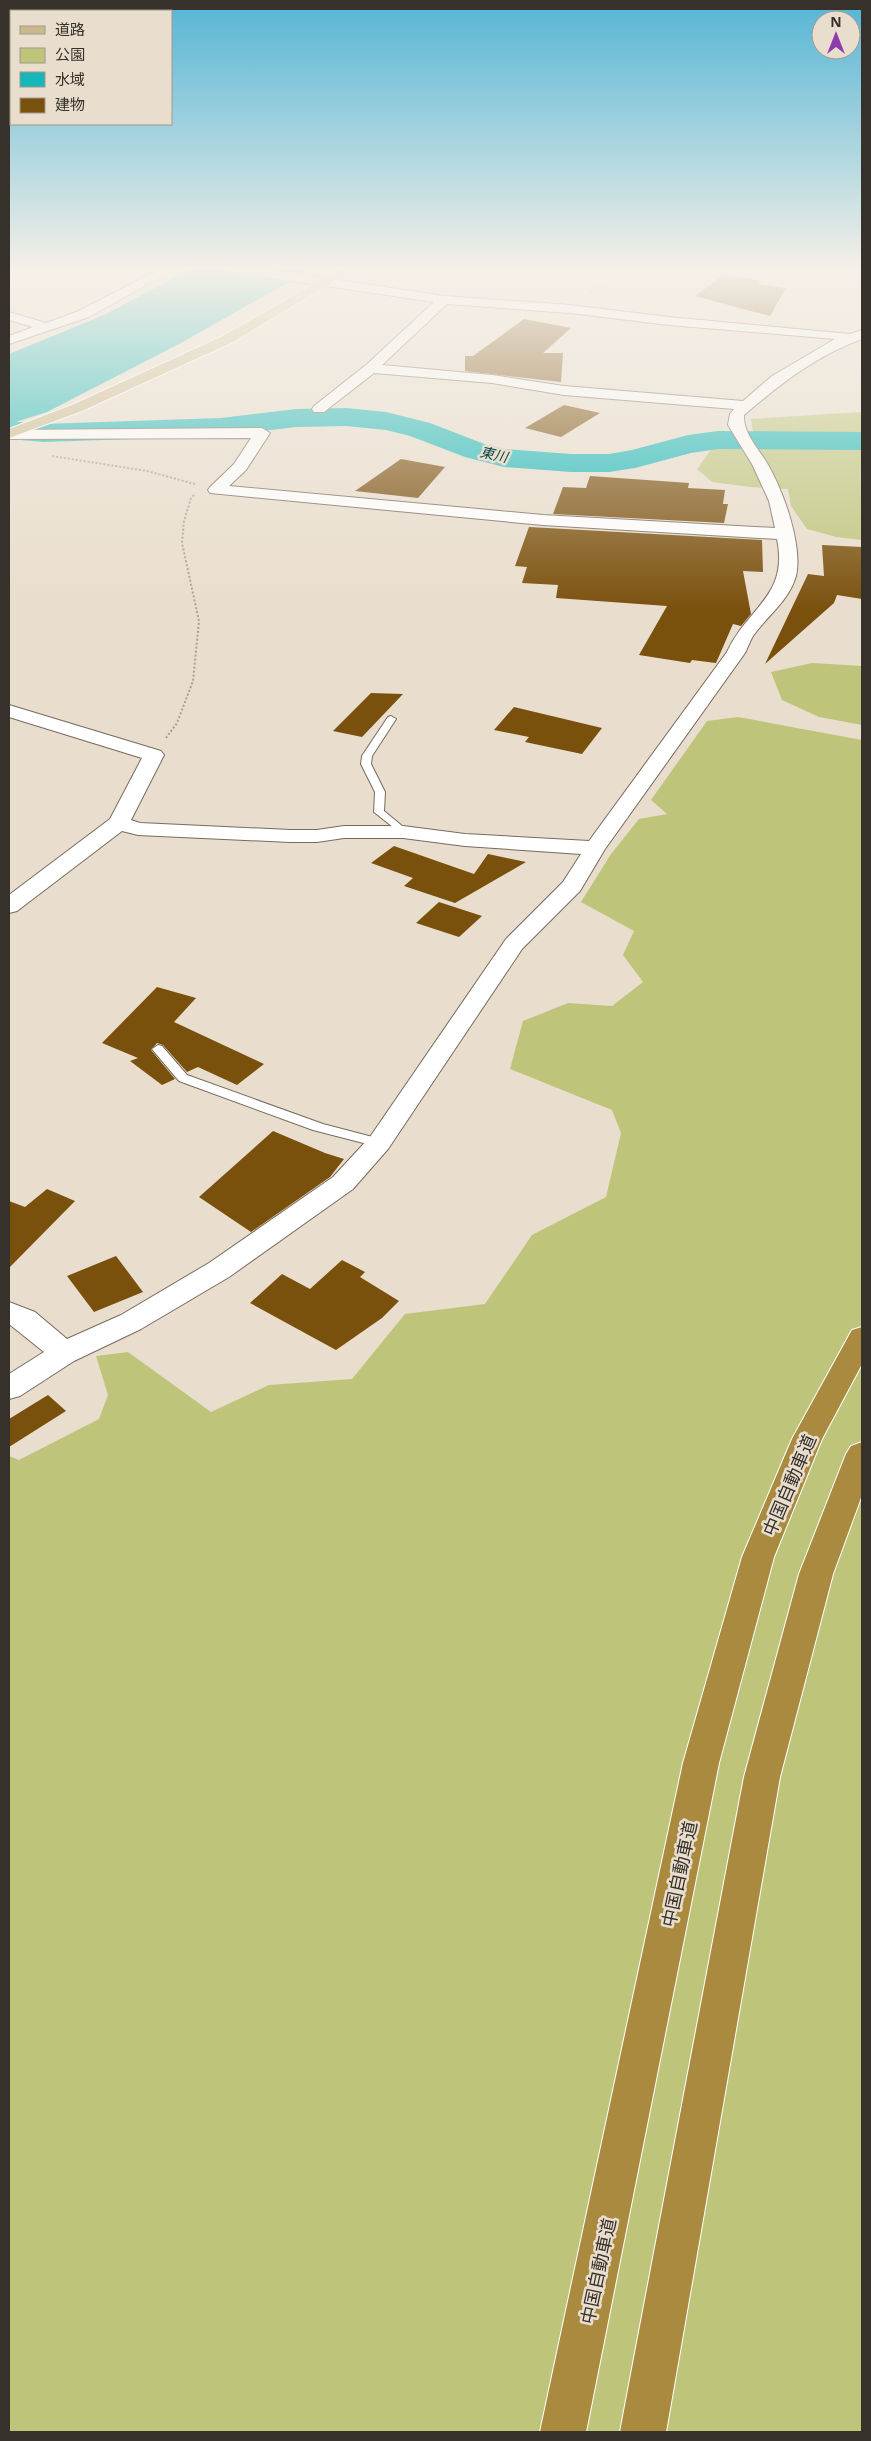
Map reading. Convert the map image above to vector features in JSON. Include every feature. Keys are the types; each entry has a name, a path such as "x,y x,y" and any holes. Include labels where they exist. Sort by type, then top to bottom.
{"highway":[{"name":"中国自動車道","path":"564,2432 701,1763 758,1558 807,1439 862,1338"},
{"path":"642,2432 762,1777 816,1574 862,1454"}],"main road":[{"path":"13,432 136,383"}],"street":[{"path":"319,410 353,383"},
{"path":"521,383 558,388 568,392 581,391 748,406"},
{"path":"9,1388 64,1353 131,1322 219,1270 343,1182 379,1143 514,944 572,886 595,848 736,653 744,635 778,596 787,576 788,550 777,501 760,464 736,425 737,414 773,383"},
{"path":"13,432 262,433 240,467 216,490 543,520 785,534"},
{"path":"9,711 154,755 120,823 9,906"},
{"path":"120,823 138,828 290,836 317,836 344,832 403,832 465,840 595,848"},
{"path":"9,1312 25,1319 64,1353"}],"lane":[{"path":"391,719 367,756 366,764 380,792 379,812 403,832"},
{"path":"158,1049 183,1078 318,1127 379,1143"}],"path":[{"path":"44,455 147,471 195,484"},
{"path":"154,755 177,723 194,682 199,621 182,543 184,521 191,498 198,492"}],"green space":[{"path":"862,412 862,540 836,537 807,529 791,506 788,489 712,482 697,469 713,447 755,445 751,419"},
{"path":"812,663 862,666 862,725 819,717 782,700 771,672"},
{"path":"738,717 862,740 862,2432 9,2432 9,1456 19,1460 99,1419 108,1395 96,1356 128,1352 211,1412 269,1385 352,1379 405,1314 485,1304 532,1235 606,1197 621,1133 612,1110 510,1069 523,1021 568,1003 612,1006 643,982 623,955 634,931 581,902 611,854 639,819 667,814 651,800 707,721"}],"water":[{"path":"9,383 103,383 47,412 9,424"}],"building":[{"path":"564,405 600,413 561,437 525,428"},
{"path":"401,459 445,467 418,498 355,491"},
{"path":"590,476 689,483 688,488 725,490 723,504 728,504 724,523 553,514 563,487 586,488"},
{"path":"529,527 762,540 763,572 743,571 751,614 741,626 733,624 716,663 692,660 690,663 639,655 667,606 556,598 558,585 522,583 527,567 515,566"},
{"path":"822,545 862,547 862,599 837,595 834,603 765,664 808,574 824,576"},
{"path":"371,693 403,694 362,737 333,731"},
{"path":"514,707 602,728 582,754 525,742 529,737 494,730"},
{"path":"394,846 474,874 488,854 526,862 455,903 404,886 413,878 371,863"},
{"path":"439,902 482,916 459,937 416,923"},
{"path":"157,987 196,998 174,1022 264,1064 237,1085 198,1067 187,1072 163,1045 157,1043 151,1050 175,1079 162,1085 130,1061 138,1058 102,1043"},
{"path":"273,1131 344,1159 330,1177 251,1232 199,1197"},
{"path":"47,1189 75,1201 9,1268 9,1201 25,1207"},
{"path":"116,1256 143,1292 94,1312 67,1276"},
{"path":"342,1260 365,1272 360,1277 399,1301 382,1318 336,1350 250,1303 282,1274 310,1289"},
{"path":"48,1395 66,1411 9,1447 9,1419"}],"waterway":[{"name":"東川","path":"9,430 43,433 221,427 296,418 346,417 386,421 420,429 476,451 504,458 571,463 609,463 635,459 688,444 718,440 862,441"}]}
